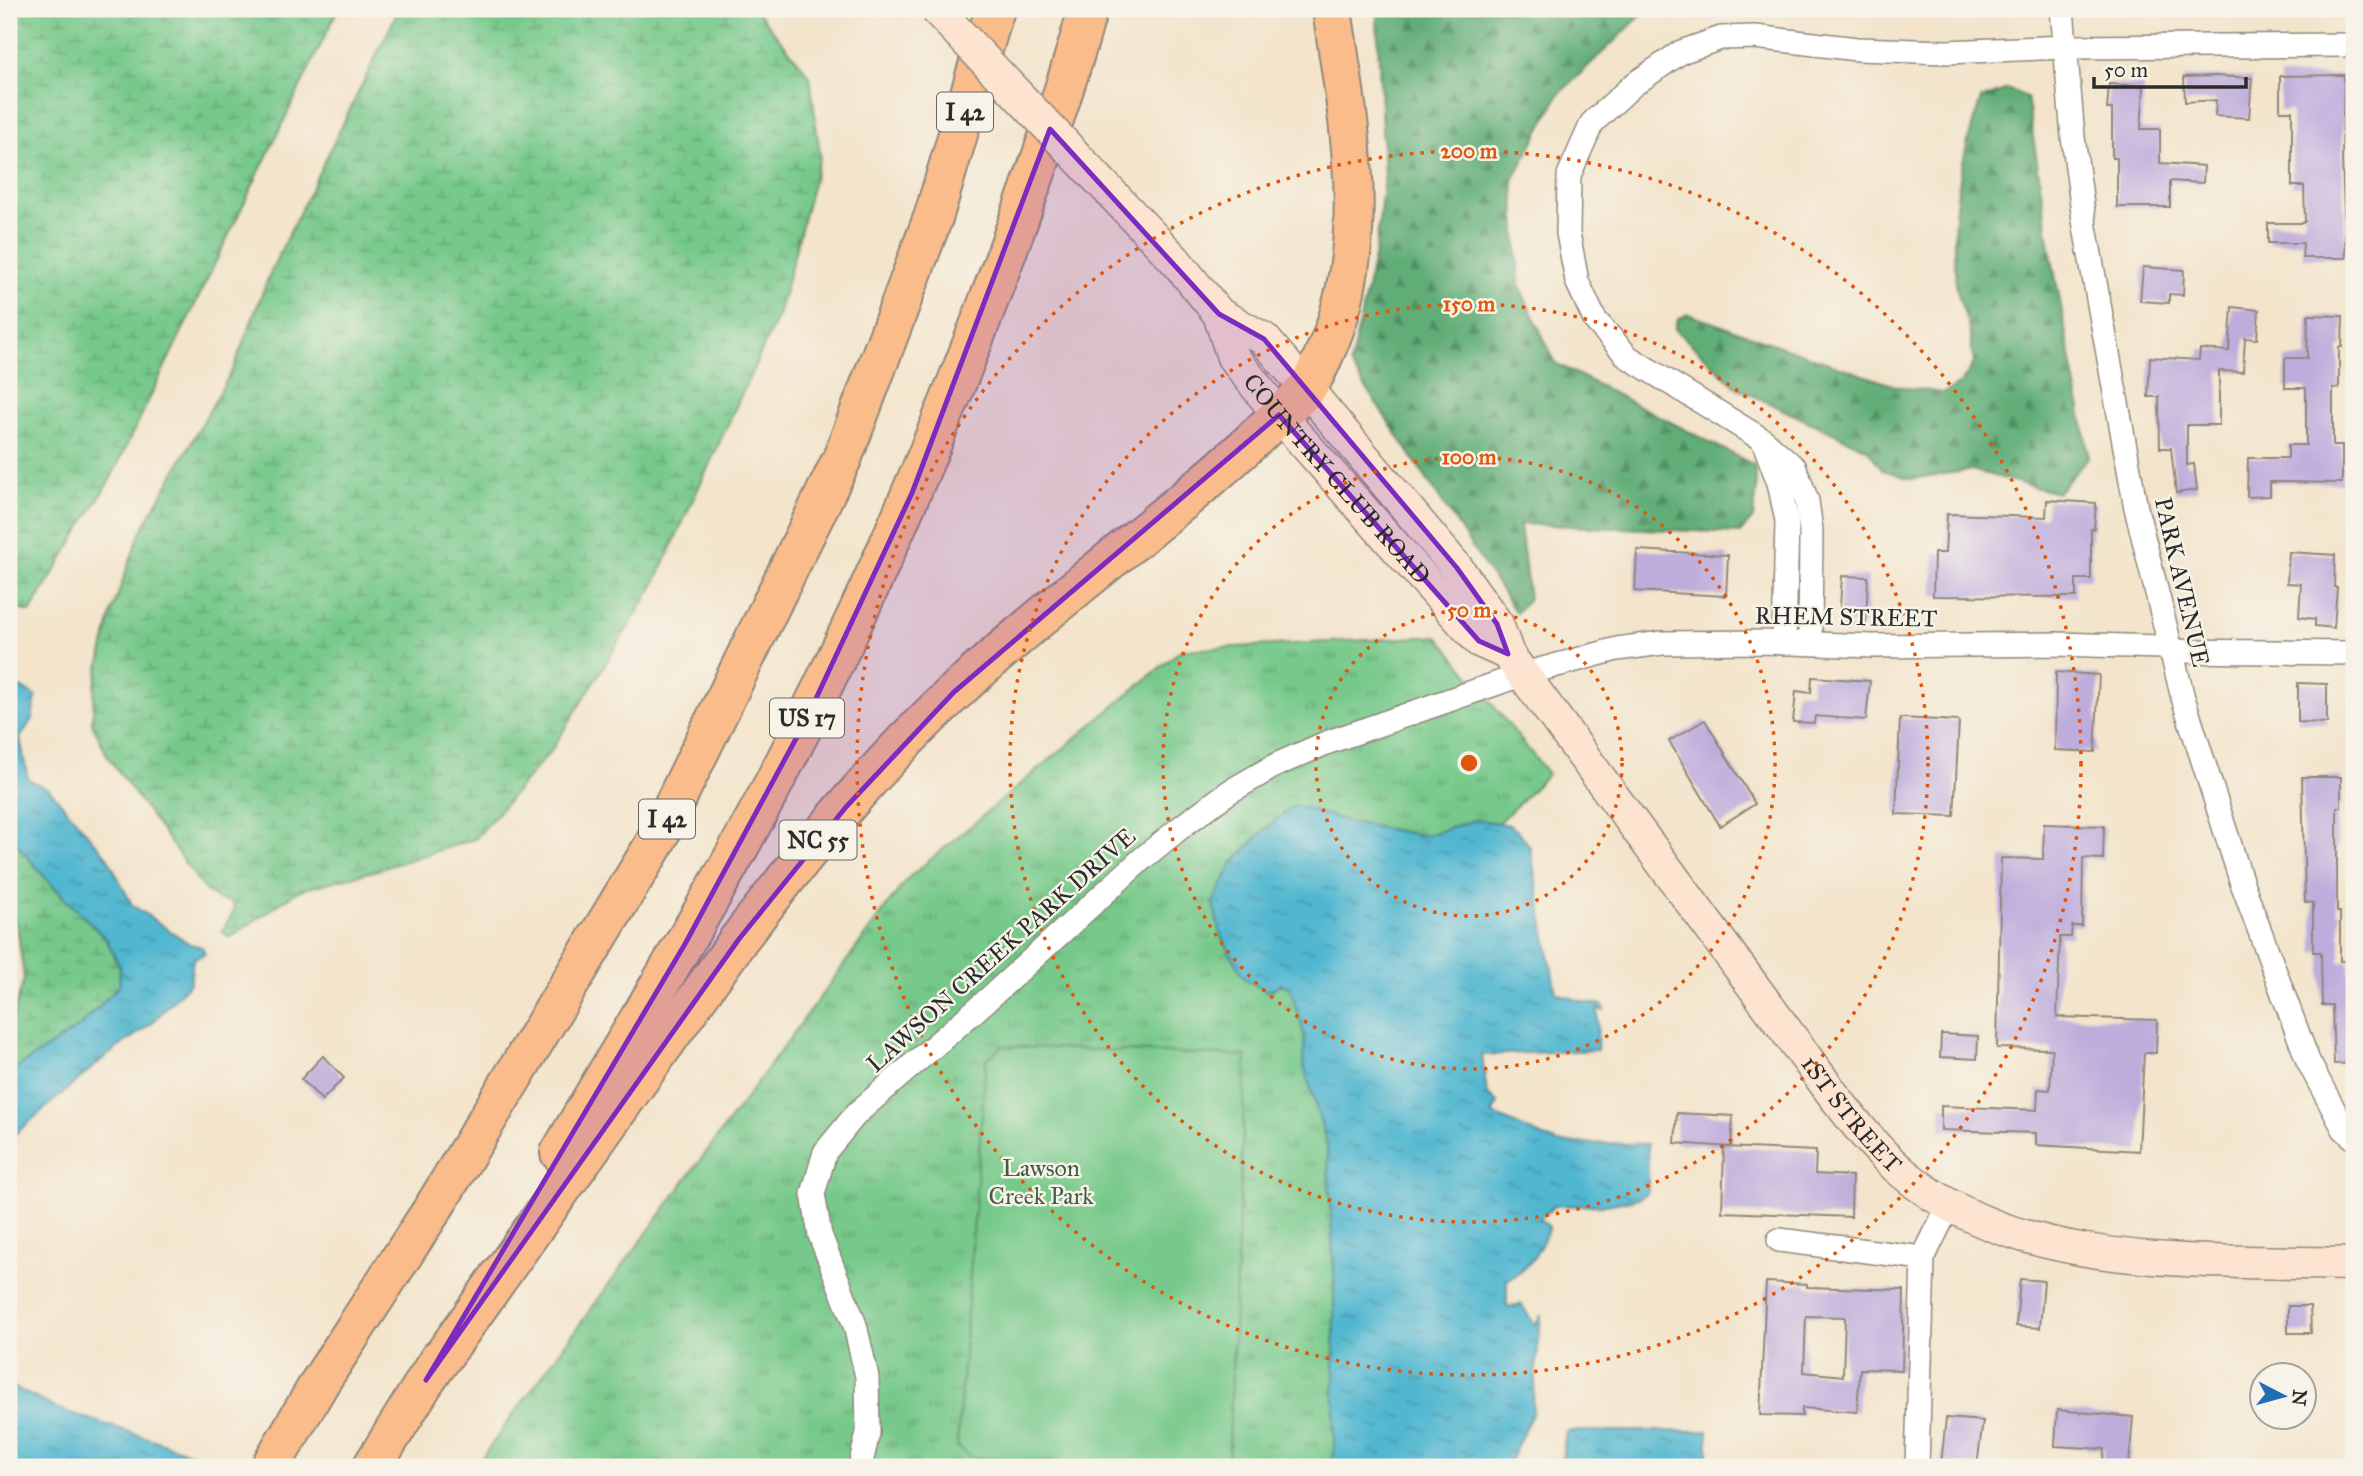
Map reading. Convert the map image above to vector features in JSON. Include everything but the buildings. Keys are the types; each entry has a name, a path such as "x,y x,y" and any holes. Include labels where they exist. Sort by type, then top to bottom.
{"highway":[{"path":"934,215 970,69 989,9"},
{"name":"I 42","path":"270,1467 320,1382 434,1207 655,843 842,459 934,215 995,9"},
{"name":"US 17","path":"380,1453 685,944 805,722 883,559 976,336 1035,177 1088,9"},
{"path":"1307,388 1327,348 1346,288 1354,224 1352,148 1332,9"},
{"name":"NC 55","path":"426,1380 739,939 864,786 954,692 1211,478 1307,388"}],"main road":[{"name":"COUNTRY CLUB ROAD","path":"936,9 1175,260 1219,314 1233,357 1279,415 1479,641 1516,664"},
{"name":"COUNTRY CLUB ROAD","path":"1219,314 1265,340 1307,388 1457,568 1497,624 1516,664"},
{"name":"1ST STREET","path":"1516,664 1857,1125 1903,1173 1949,1205 2021,1236 2076,1250 2159,1258 2354,1264"}],"street":[{"name":"PARK AVENUE","path":"2062,9 2073,137 2085,227 2136,508 2171,650 2211,792 2275,975 2308,1062 2344,1129 2354,1138"},
{"path":"1810,643 1811,530 1807,501 1795,468 1763,440 1628,357 1595,320 1577,281 1568,233 1569,175 1592,123 1633,85 1681,52 1721,38 1755,37 1857,49 1945,52 2064,47 2354,45"},
{"path":"1763,440 1779,482 1787,521 1784,643"},
{"name":"RHEM STREET","path":"1516,664 1662,643 1810,643 1872,646 2055,644 2162,647 2171,650 2354,653"},
{"name":"LAWSON CREEK PARK DRIVE","path":"860,1467 868,1433 867,1377 855,1325 820,1235 813,1194 824,1152 857,1113 1143,858 1229,792 1276,765 1516,664"},
{"path":"1917,1467 1923,1258 1949,1205"},
{"path":"1779,1240 1923,1258"}],"highlighted area":[{"path":"1050,129 1219,314 1264,339 1457,568 1497,624 1508,654 1479,641 1279,415 954,692 846,807 739,939 426,1380 685,944 805,722 912,493"}],"green space":[{"path":"9,9 338,9 111,478 30,612 9,607"},
{"path":"399,9 755,9 810,76 820,156 779,313 653,587 551,751 475,839 377,870 300,890 229,938 222,932 234,911 232,902 217,899 204,889 108,757 92,723 95,685 112,611 140,533 233,369 271,271"},
{"path":"1386,9 1648,9 1559,94 1513,180 1519,285 1555,363 1754,465 1757,490 1753,518 1740,533 1520,524 1529,599 1516,613 1350,364 1376,248 1384,177 1377,17"},
{"path":"2007,89 2027,97 2050,248 2089,457 2057,493 1972,470 1911,479 1883,470 1867,449 1737,388 1675,329 1678,319 1688,314 1895,386 1944,393 1961,383 1974,363 1968,325 1956,284 1954,238 1958,190 1967,144 1981,99"},
{"name":"Lawson Creek Park","path":"1438,636 1548,774 1499,823 1475,820 1425,836 1350,822 1293,805 1232,864 1282,984 1290,987 1305,1037 1303,1062 1327,1144 1334,1271 1334,1451 1329,1467 475,1467 906,880 1181,650"},
{"path":"9,839 16,843 50,883 106,939 120,967 119,986 80,1026 9,1073 9,1030 24,979 18,931 9,905"},
{"path":"1002,1046 1246,1056 1228,1467 1115,1467 971,1457 957,1446 986,1060"}],"water":[{"path":"9,688 22,688 36,697 32,719 20,738 28,779 50,790 108,858 132,905 190,944 202,947 205,954 193,959 190,983 152,1023 105,1057 9,1139 9,1073 80,1026 119,986 120,967 106,939 50,883 16,843 9,839"},
{"path":"1293,805 1350,822 1425,836 1475,820 1509,825 1520,833 1530,847 1556,993 1602,1005 1604,1010 1598,1009 1597,1050 1482,1055 1487,1094 1498,1103 1492,1114 1557,1143 1648,1144 1648,1192 1640,1198 1607,1205 1555,1206 1540,1218 1549,1227 1533,1258 1507,1280 1507,1307 1521,1304 1535,1325 1541,1315 1532,1414 1507,1467 1329,1467 1334,1451 1334,1271 1327,1144 1303,1062 1305,1037 1290,987 1281,984 1267,991 1245,979 1221,936 1213,903 1232,864"},
{"path":"9,1385 58,1409 226,1467 9,1467"},
{"path":"1566,1431 1708,1431 1708,1467 1561,1467"}]}
